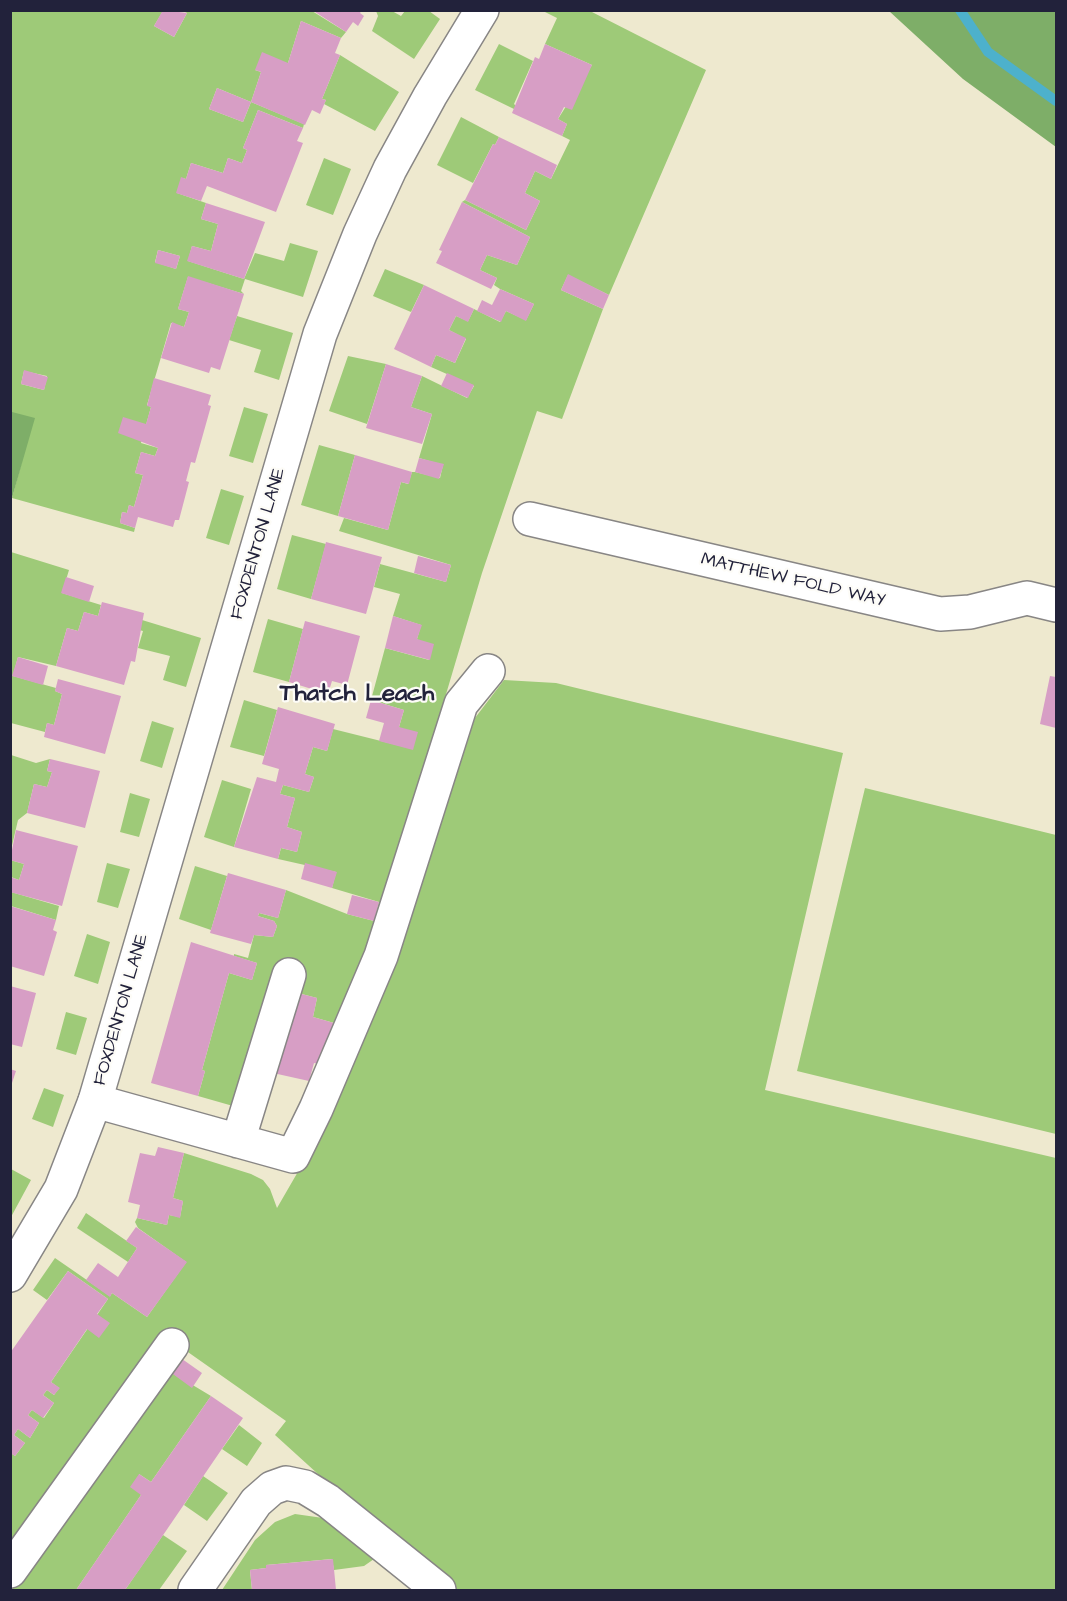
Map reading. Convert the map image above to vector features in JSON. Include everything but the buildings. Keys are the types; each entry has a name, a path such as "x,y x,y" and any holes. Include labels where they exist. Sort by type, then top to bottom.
{"main road":[{"name":"FOXDENTON LANE","path":"10,1275 61,1189 95,1101 320,334 360,234 390,169 430,96 482,10"},
{"name":"MATTHEW FOLD WAY","path":"530,519 940,614 970,612 1028,598 1056,605"},
{"name":"FOXDENTON LANE","path":"95,1101 293,1156 340,1056 381,956 461,704 488,671"},
{"path":"238,1141 289,975"},
{"path":"10,1571 172,1345"},
{"path":"195,1590 256,1502 272,1488 286,1483 305,1487 328,1502 438,1590"}],"green space":[{"path":"11,11 163,11 154,26 174,37 187,13 183,11 312,11 346,32 341,38 301,21 288,63 255,70 261,72 251,102 304,124 303,128 258,110 243,148 247,150 242,163 228,158 223,173 191,163 186,179 182,178 177,193 206,203 201,219 218,224 211,251 192,246 188,261 244,279 255,253 284,261 290,243 318,251 303,297 245,279 241,291 244,294 188,277 178,309 189,312 184,327 171,323 147,405 151,407 141,443 158,448 155,456 141,452 135,473 143,475 134,507 129,505 127,513 122,512 120,523 135,528 134,532 12,498 22,461 11,419","holes":["217,88 251,102 243,122 209,109","158,250 180,256 176,269 155,262","24,371 47,376 44,390 21,384"]},
{"path":"376,11 392,11 401,16 405,11 429,11 440,19 414,59 372,31 378,16"},
{"path":"543,11 590,11 706,70 609,295 568,275 561,290 603,309 562,419 537,411 482,573 384,903 326,1054 334,1023 313,1017 317,998 294,992 240,1108 198,1096 205,1071 202,1070 229,973 252,980 257,963 234,956 234,954 248,958 254,935 273,937 277,926 274,921 258,916 259,913 278,918 286,890 347,914 374,921 379,902 332,888 336,872 278,859 281,848 297,852 302,832 287,827 295,798 280,794 283,785 309,792 314,777 305,774 313,747 327,751 333,729 413,749 399,727 404,710 371,700 385,648 429,660 417,639 421,625 393,616 400,594 374,587 380,564 446,582 451,565 339,531 344,518 388,530 401,482 408,484 412,472 440,478 443,465 419,458 432,414 411,407 422,376 467,398 474,386 431,367 436,355 455,363 466,339 449,330 456,316 468,321 474,309 500,322 506,311 526,320 534,304 500,289 494,285 497,278 480,270 487,255 517,265 530,237 462,202 465,200 526,230 540,201 525,193 535,171 551,179 570,140 562,136 567,124 558,119 592,65 545,44 557,18"},
{"path":"889,11 1056,11 1056,147 963,79"},
{"path":"499,44 533,61 514,104 516,106 514,109 475,90"},
{"path":"340,55 399,92 375,131 324,104 326,100 322,99"},
{"path":"461,117 499,137 473,183 437,165"},
{"path":"324,158 351,169 333,215 306,205"},
{"path":"385,269 424,285 411,312 373,296"},
{"path":"237,316 293,333 279,380 254,372 261,350 229,340"},
{"path":"348,356 386,364 367,424 329,411"},
{"path":"244,407 268,414 253,463 229,456"},
{"path":"12,412 35,418 12,498 10,497"},
{"path":"319,445 355,455 338,516 301,505"},
{"path":"221,489 244,496 229,545 206,538"},
{"path":"292,535 326,544 311,599 277,589"},
{"path":"11,552 69,570 62,593 101,605 98,616 84,612 78,631 67,628 56,666 18,657 13,676 56,688 55,691 62,694 54,725 47,723 45,732 11,723"},
{"path":"268,619 303,629 289,682 253,672"},
{"path":"142,620 201,638 186,687 163,680 170,656 138,648 143,631 139,630"},
{"path":"504,680 556,683 843,753 765,1090 1056,1158 1056,1590 458,1590 340,1494 275,1435 286,1421 185,1350 11,1559 11,1453 15,1456 25,1443 14,1435 18,1429 30,1438 39,1423 28,1415 32,1410 44,1418 54,1403 43,1395 47,1390 54,1395 59,1388 51,1382 108,1299 68,1271 47,1300 33,1290 55,1258 110,1296 112,1293 147,1317 186,1262 138,1228 135,1222 137,1218 167,1225 169,1215 180,1217 183,1201 173,1198 184,1153 263,1180 270,1189 277,1208 325,1125 417,899 475,718"},
{"path":"244,700 277,710 264,756 230,747"},
{"path":"152,721 174,728 162,768 140,761"},
{"path":"11,755 36,763 50,759 47,771 52,772 47,787 34,784 27,813 18,820 11,850"},
{"path":"222,780 251,789 234,847 204,837"},
{"path":"865,788 1056,835 1056,1134 797,1071"},
{"path":"130,793 150,799 139,837 120,832"},
{"path":"10,860 24,864 19,880 11,877"},
{"path":"107,863 130,869 118,908 97,902"},
{"path":"195,866 227,876 211,930 179,919"},
{"path":"11,892 59,906 56,920 11,906"},
{"path":"87,934 110,942 98,984 74,976"},
{"path":"66,1012 87,1018 76,1055 56,1049"},
{"path":"44,1088 64,1095 53,1127 32,1119"},
{"path":"10,1170 31,1180 11,1217"},
{"path":"86,1213 137,1248 128,1262 77,1228"},
{"path":"166,1369 211,1396 151,1482 139,1474 141,1495 76,1590 11,1590 11,1587"},
{"path":"239,1425 262,1443 247,1466 222,1449"},
{"path":"203,1476 228,1493 207,1521 184,1505"},
{"path":"295,1514 323,1518 374,1559 364,1566 334,1570 332,1559 266,1565 266,1568 250,1570 252,1590 222,1590 255,1540 275,1522"},
{"path":"163,1535 187,1551 159,1590 125,1590"}],"waterway":[{"path":"960,10 988,52 1056,101"}],"district":[{"name":"Thatch Leach","path":"357,695"}]}
